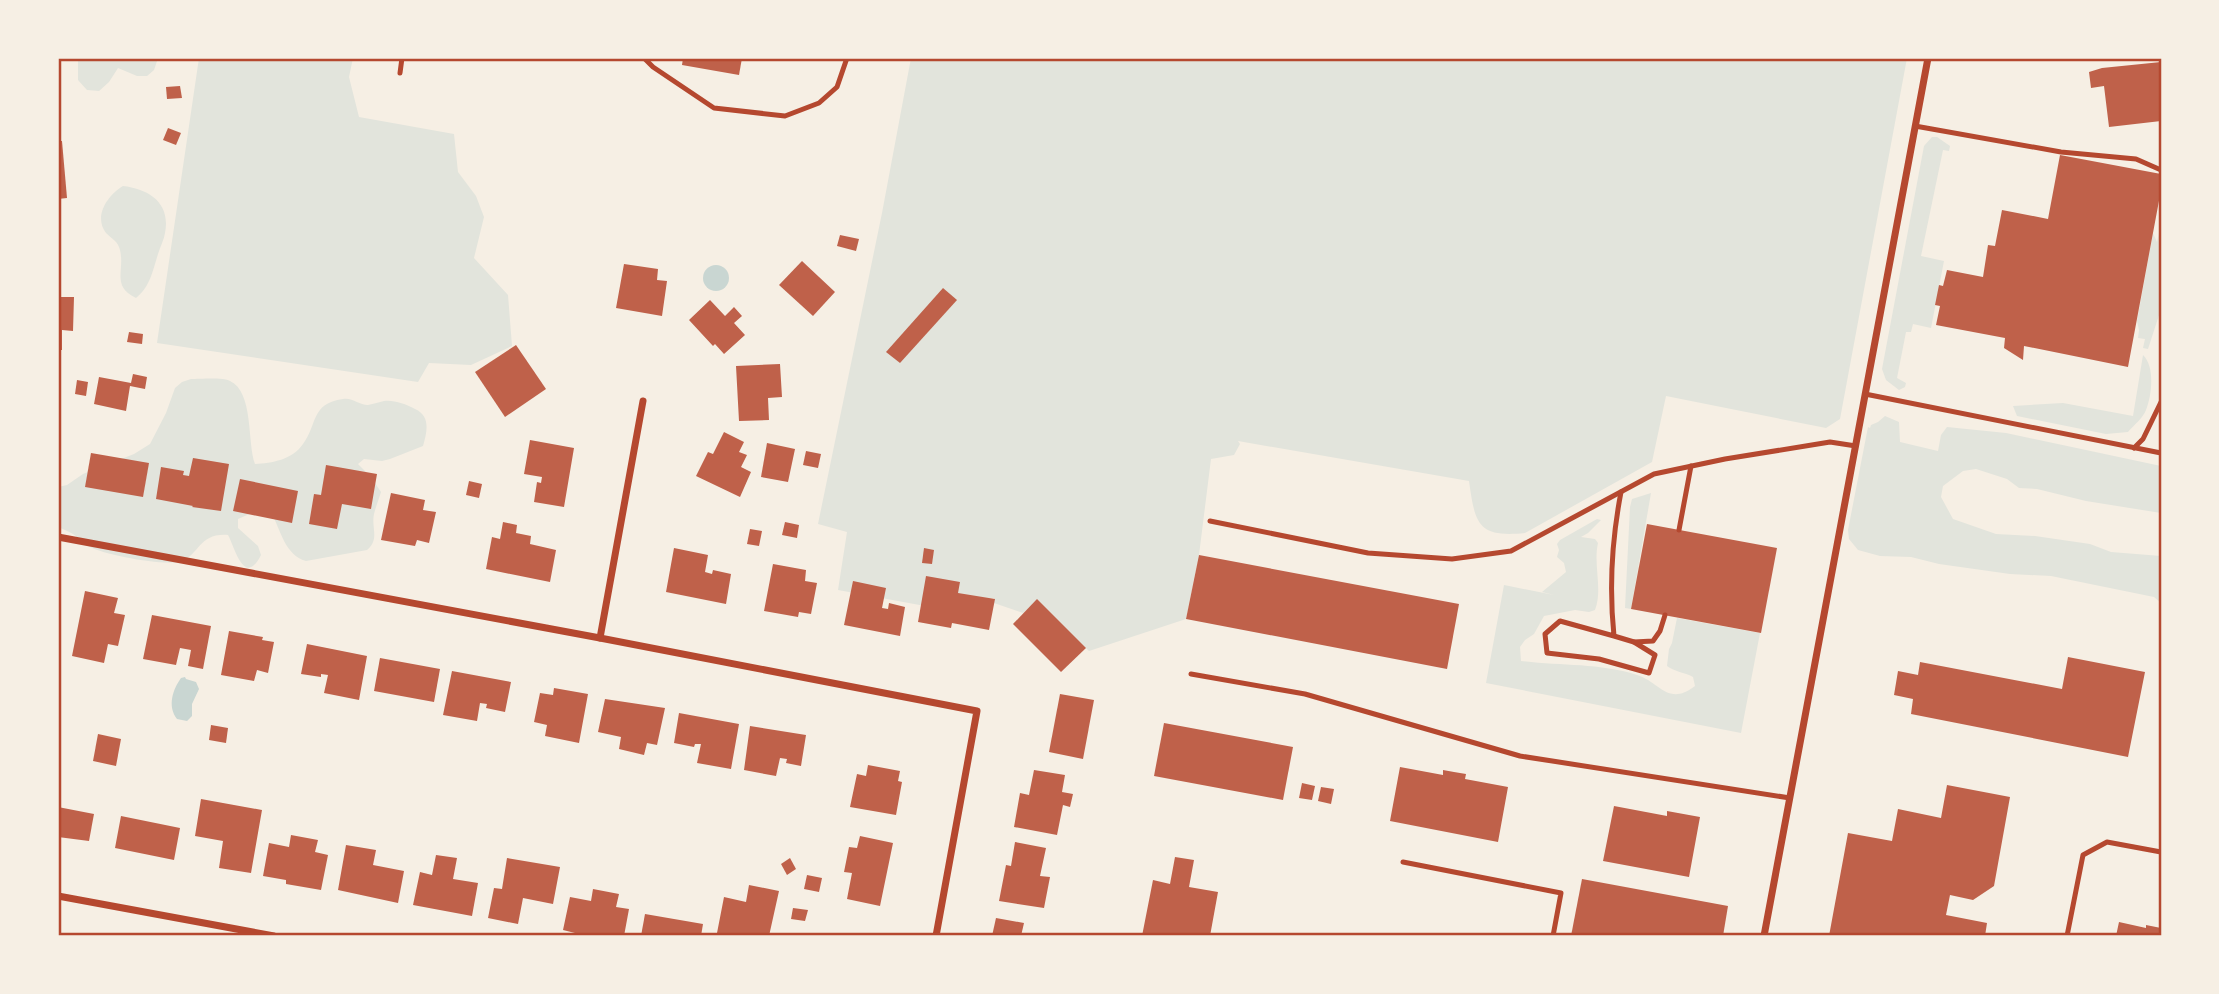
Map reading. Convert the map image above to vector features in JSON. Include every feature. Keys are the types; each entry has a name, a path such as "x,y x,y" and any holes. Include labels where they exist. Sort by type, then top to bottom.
{"street":[{"path":"1765,936 1928,58"},
{"path":"600,638 643,401"},
{"path":"58,537 977,710 936,936"},
{"path":"58,896 274,936"}],"lane":[{"path":"400,73 402,58"},
{"path":"644,58 713,108 785,117 819,103 837,88 847,58"},
{"path":"1915,126 2061,152 2136,159 2161,170"},
{"path":"1865,394 2161,453"},
{"path":"2134,447 2143,439 2161,402"},
{"path":"1210,521 1368,553 1452,559 1511,551 1654,474 1830,442 1856,446"},
{"path":"1679,530 1691,466"},
{"path":"1614,636 1611,606 1612,566 1621,492"},
{"path":"1634,642 1653,641 1660,631 1665,615"},
{"path":"1560,621 1614,636 1634,642 1655,655 1649,673 1599,659 1547,653 1545,634 1560,621"},
{"path":"1191,674 1305,694 1520,756 1790,798"},
{"path":"2067,936 2082,855 2107,842 2161,852"},
{"path":"1403,862 1561,893 1553,936"}],"shaded area":[{"path":"78,58 158,58 154,70 147,76 137,76 118,68 99,91 87,90 78,80"},
{"path":"199,58 353,58 349,77 359,117 454,134 458,172 476,196 484,217 474,258 508,295 512,346 471,365 429,363 418,382 157,343"},
{"path":"911,58 1907,58 1840,419 1826,428 1666,396 1652,462 1525,533 1509,534 1497,533 1481,525 1474,508 1469,481 1238,441 1240,444 1234,455 1211,459 1199,555 1186,619 1089,651 1037,601 1023,613 994,603 994,598 925,606 838,590 847,532 818,524"},
{"path":"1932,137 1937,137 1950,146 1949,151 1943,150 1921,256 1944,261 1931,328 1913,324 1911,332 1906,332 1897,378 1906,383 1905,387 1899,390 1886,380 1882,369 1924,146"},
{"path":"123,186 149,194 156,199 165,213 164,238 145,289 136,298 128,293 121,283 119,247 106,233 101,220 108,200"},
{"path":"2153,233 2157,242 2159,233 2161,235 2161,309 2148,349 2143,348 2145,339 2138,338 2137,321"},
{"path":"716,265 725,269 729,278 725,287 716,291 707,287 703,278 707,269"},
{"path":"2143,355 2151,373 2150,397 2145,413 2128,432 2106,434 2017,416 2013,406 2063,403 2133,416"},
{"path":"191,379 222,379 238,387 246,407 255,464 275,461 293,454 308,437 320,410 332,402 346,399 368,405 392,401 420,412 426,420 423,446 390,459 364,459 358,464 381,492 373,519 374,537 371,546 367,550 306,561 288,548 272,514 254,512 238,519 238,528 258,546 261,555 250,568 240,562 228,535 211,537 182,561 163,562 98,550 58,527 58,487 134,454 150,444 175,388"},
{"path":"1885,416 1899,422 1900,442 1938,451 1941,435 1947,427 2006,433 2161,466 2161,513 2086,501 2037,489 2019,488 2007,479 1976,469 1963,471 1943,486 1941,497 1953,519 1996,534 2035,536 2090,544 2111,552 2161,556 2161,603 2154,597 2051,576 2010,574 1939,564 1911,557 1880,556 1858,550 1849,539 1848,530 1868,427"},
{"path":"1651,493 1631,609 1625,608 1630,507 1632,499"},
{"path":"1597,519 1601,520 1581,537 1595,539 1598,543 1598,594 1595,610 1575,610 1544,616 1534,634 1520,647 1521,661 1623,671 1645,678 1671,694 1678,694 1695,686 1693,677 1667,666 1677,618 1760,633 1741,733 1486,683 1504,585 1554,595 1542,592 1566,572 1564,563 1557,557 1557,544"},
{"path":"181,678 196,682 199,689 192,704 192,716 187,721 177,719 172,709 176,687"}],"building":[{"path":"683,58 742,58 739,75 682,65"},
{"path":"2161,62 2161,121 2109,127 2104,86 2091,88 2089,72 2102,68"},
{"path":"180,86 182,98 167,99 166,87"},
{"path":"168,128 181,133 176,145 163,140"},
{"path":"58,141 62,141 67,198 58,199"},
{"path":"2060,155 2161,174 2161,190 2128,367 2024,346 2023,360 2004,348 2005,338 1936,325 1940,306 1935,305 1939,285 1943,286 1947,270 1983,277 1988,245 1995,246 2002,210 2048,219"},
{"path":"840,235 859,239 856,251 837,246"},
{"path":"802,261 835,292 813,316 779,285"},
{"path":"624,264 658,269 657,280 667,281 662,316 616,308"},
{"path":"943,288 957,300 900,363 886,352"},
{"path":"58,297 74,297 73,331 62,330 62,350 58,350"},
{"path":"710,300 725,316 734,307 742,316 734,323 745,335 724,354 689,320"},
{"path":"129,332 143,334 142,344 127,342"},
{"path":"516,345 546,389 505,417 475,372"},
{"path":"780,364 782,397 768,398 769,420 739,421 736,366"},
{"path":"133,374 147,377 145,389 130,386 126,411 94,404 99,377 131,383"},
{"path":"77,380 88,382 86,396 75,394"},
{"path":"724,432 744,442 739,452 747,455 741,467 751,472 740,497 696,476 708,452 713,454"},
{"path":"530,440 574,448 564,507 534,502 537,482 541,483 542,477 524,474"},
{"path":"767,443 795,449 788,482 761,477"},
{"path":"806,451 821,454 818,468 803,465"},
{"path":"91,453 149,463 143,497 85,487"},
{"path":"193,458 229,464 221,511 156,499 161,467 184,471 183,475 189,476"},
{"path":"326,465 377,474 371,509 342,504 337,529 309,524 314,494 321,495"},
{"path":"240,479 298,491 292,523 233,511"},
{"path":"469,481 482,484 479,498 466,495"},
{"path":"391,493 425,500 423,510 436,512 429,543 417,540 415,546 381,540"},
{"path":"503,522 517,525 516,533 531,536 530,544 556,550 550,582 486,569 492,537 500,539"},
{"path":"785,522 799,525 797,538 782,535"},
{"path":"1647,524 1777,548 1761,633 1631,609"},
{"path":"750,529 762,531 759,546 747,544"},
{"path":"674,548 708,555 705,572 712,574 713,570 731,574 726,604 666,592"},
{"path":"924,548 934,550 932,564 922,563"},
{"path":"1199,555 1459,604 1447,669 1186,619"},
{"path":"773,564 806,570 805,581 817,583 811,614 799,612 798,617 764,611"},
{"path":"926,576 960,582 958,593 995,599 989,630 952,623 951,628 918,622"},
{"path":"853,581 886,588 882,608 888,609 889,603 905,607 900,636 844,625"},
{"path":"85,591 118,598 114,613 125,615 118,646 108,644 104,663 72,656"},
{"path":"1037,599 1086,648 1061,672 1013,624"},
{"path":"152,615 211,626 203,669 188,666 191,650 180,648 176,665 143,659"},
{"path":"229,631 263,637 262,640 274,642 268,673 257,670 254,681 221,675"},
{"path":"307,644 367,656 359,700 324,693 328,675 321,674 321,677 301,674"},
{"path":"2068,657 2145,672 2128,757 1911,714 1913,699 1894,695 1898,671 1918,675 1920,662 2062,689"},
{"path":"380,658 440,669 434,702 374,691"},
{"path":"452,671 511,682 505,712 486,708 487,704 480,703 477,721 443,715"},
{"path":"554,688 588,694 579,743 545,736 547,725 534,722 540,693 553,695"},
{"path":"1060,694 1094,700 1083,759 1049,752"},
{"path":"605,699 665,708 657,745 647,743 644,755 619,749 621,737 598,732"},
{"path":"679,713 739,724 731,769 697,763 701,744 695,744 694,747 674,743"},
{"path":"1164,723 1293,747 1283,800 1154,776"},
{"path":"211,725 228,728 226,743 209,740"},
{"path":"750,726 806,735 801,766 786,763 787,759 780,758 776,776 744,770"},
{"path":"98,734 121,739 116,766 93,761"},
{"path":"868,765 900,771 898,781 902,782 896,815 850,807 857,774 866,776"},
{"path":"1400,767 1443,775 1443,770 1466,774 1465,779 1508,787 1498,842 1390,821"},
{"path":"1034,770 1065,775 1062,792 1073,794 1070,807 1063,805 1057,835 1014,827 1020,793 1029,795"},
{"path":"1302,783 1315,786 1312,800 1299,798"},
{"path":"1947,785 2010,797 1994,886 1973,900 1950,895 1946,915 1987,923 1985,936 1829,936 1848,833 1892,841 1898,809 1941,818"},
{"path":"1321,787 1334,789 1331,804 1318,801"},
{"path":"201,799 262,810 251,873 219,868 223,841 195,836"},
{"path":"1614,806 1667,816 1667,811 1700,817 1689,877 1603,861"},
{"path":"58,807 94,814 89,841 58,837"},
{"path":"121,816 180,828 174,860 115,848"},
{"path":"291,835 318,840 315,852 328,855 321,890 286,884 286,880 263,876 269,843 289,847"},
{"path":"860,836 893,843 880,906 847,899 852,873 844,872 849,847 857,848"},
{"path":"1015,842 1046,848 1040,876 1050,877 1044,908 999,901 1006,865 1011,866"},
{"path":"346,845 376,850 373,865 404,871 398,903 338,890"},
{"path":"436,855 457,858 453,879 478,883 472,916 413,905 420,872 432,875"},
{"path":"1175,857 1194,860 1189,887 1218,892 1210,936 1142,936 1153,880 1170,884"},
{"path":"507,858 560,867 553,904 523,898 518,924 488,918 494,888 502,889"},
{"path":"790,858 796,869 787,875 781,864"},
{"path":"807,875 822,878 819,892 804,889"},
{"path":"1582,879 1728,906 1723,936 1571,936"},
{"path":"749,885 779,891 769,936 717,933 724,897 746,902"},
{"path":"593,889 619,894 616,907 629,909 624,936 587,936 563,930 570,897 591,901"},
{"path":"793,908 808,910 805,921 791,919"},
{"path":"645,914 703,924 701,936 641,936"},
{"path":"996,918 1024,923 1021,936 992,936"},
{"path":"2119,922 2146,928 2146,925 2161,928 2161,936 2116,936"}]}
